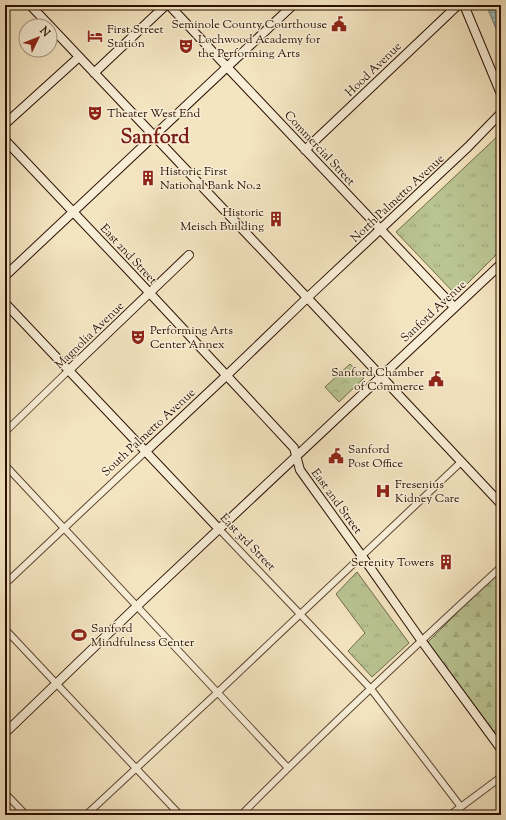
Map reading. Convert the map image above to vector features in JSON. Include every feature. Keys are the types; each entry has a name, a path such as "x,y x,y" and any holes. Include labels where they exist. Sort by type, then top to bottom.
{"street":[{"path":"30,5 42,18"},
{"path":"94,73 168,5"},
{"name":"Commercial Street","path":"168,5 454,307"},
{"path":"5,276 293,5"},
{"name":"Hood Avenue","path":"305,150 458,5"},
{"path":"464,5 501,94"},
{"path":"58,35 501,504"},
{"path":"5,124 79,57"},
{"name":"North Palmetto Avenue","path":"307,298 468,148 501,113"},
{"name":"East 2nd Street","path":"5,140 294,448 300,470 501,750"},
{"name":"Magnolia Avenue","path":"5,432 189,255"},
{"name":"Sanford Avenue","path":"5,733 137,606 501,264"},
{"name":"South Palmetto Avenue","path":"5,584 307,298"},
{"name":"East 3rd Street","path":"5,304 371,689 461,807"},
{"path":"86,815 218,693 461,462"},
{"path":"5,465 288,768"},
{"path":"241,815 421,640 501,567"},
{"path":"5,629 180,815"},
{"path":"450,815 501,777"},
{"path":"5,793 26,815"}],"green space":[{"path":"501,133 501,250 456,295 396,232"},
{"path":"350,364 364,378 339,402 325,387"},
{"path":"357,572 409,643 372,677 348,651 365,633 336,594"},
{"path":"501,572 501,724 494,732 428,642"}],"water":[{"path":"486,5 501,5 501,40"}],"place":[{"name":"Seminole County Courthouse","path":"339,24"},
{"name":"First Street Station","path":"95,36"},
{"name":"Lochwood Academy for the Performing Arts","path":"186,46"},
{"name":"Theater West End","path":"95,113"},
{"name":"Historic First National Bank No.2","path":"148,178"},
{"name":"Historic Meisch Building","path":"276,219"},
{"name":"Performing Arts Center Annex","path":"138,337"},
{"name":"Sanford Chamber of Commerce","path":"436,379"},
{"name":"Sanford Post Office","path":"336,456"},
{"name":"Fresenius Kidney Care","path":"383,491"},
{"name":"Serenity Towers","path":"446,562"},
{"name":"Sanford Mindfulness Center","path":"79,635"}],"district":[{"name":"Sanford","path":"155,136"}]}
